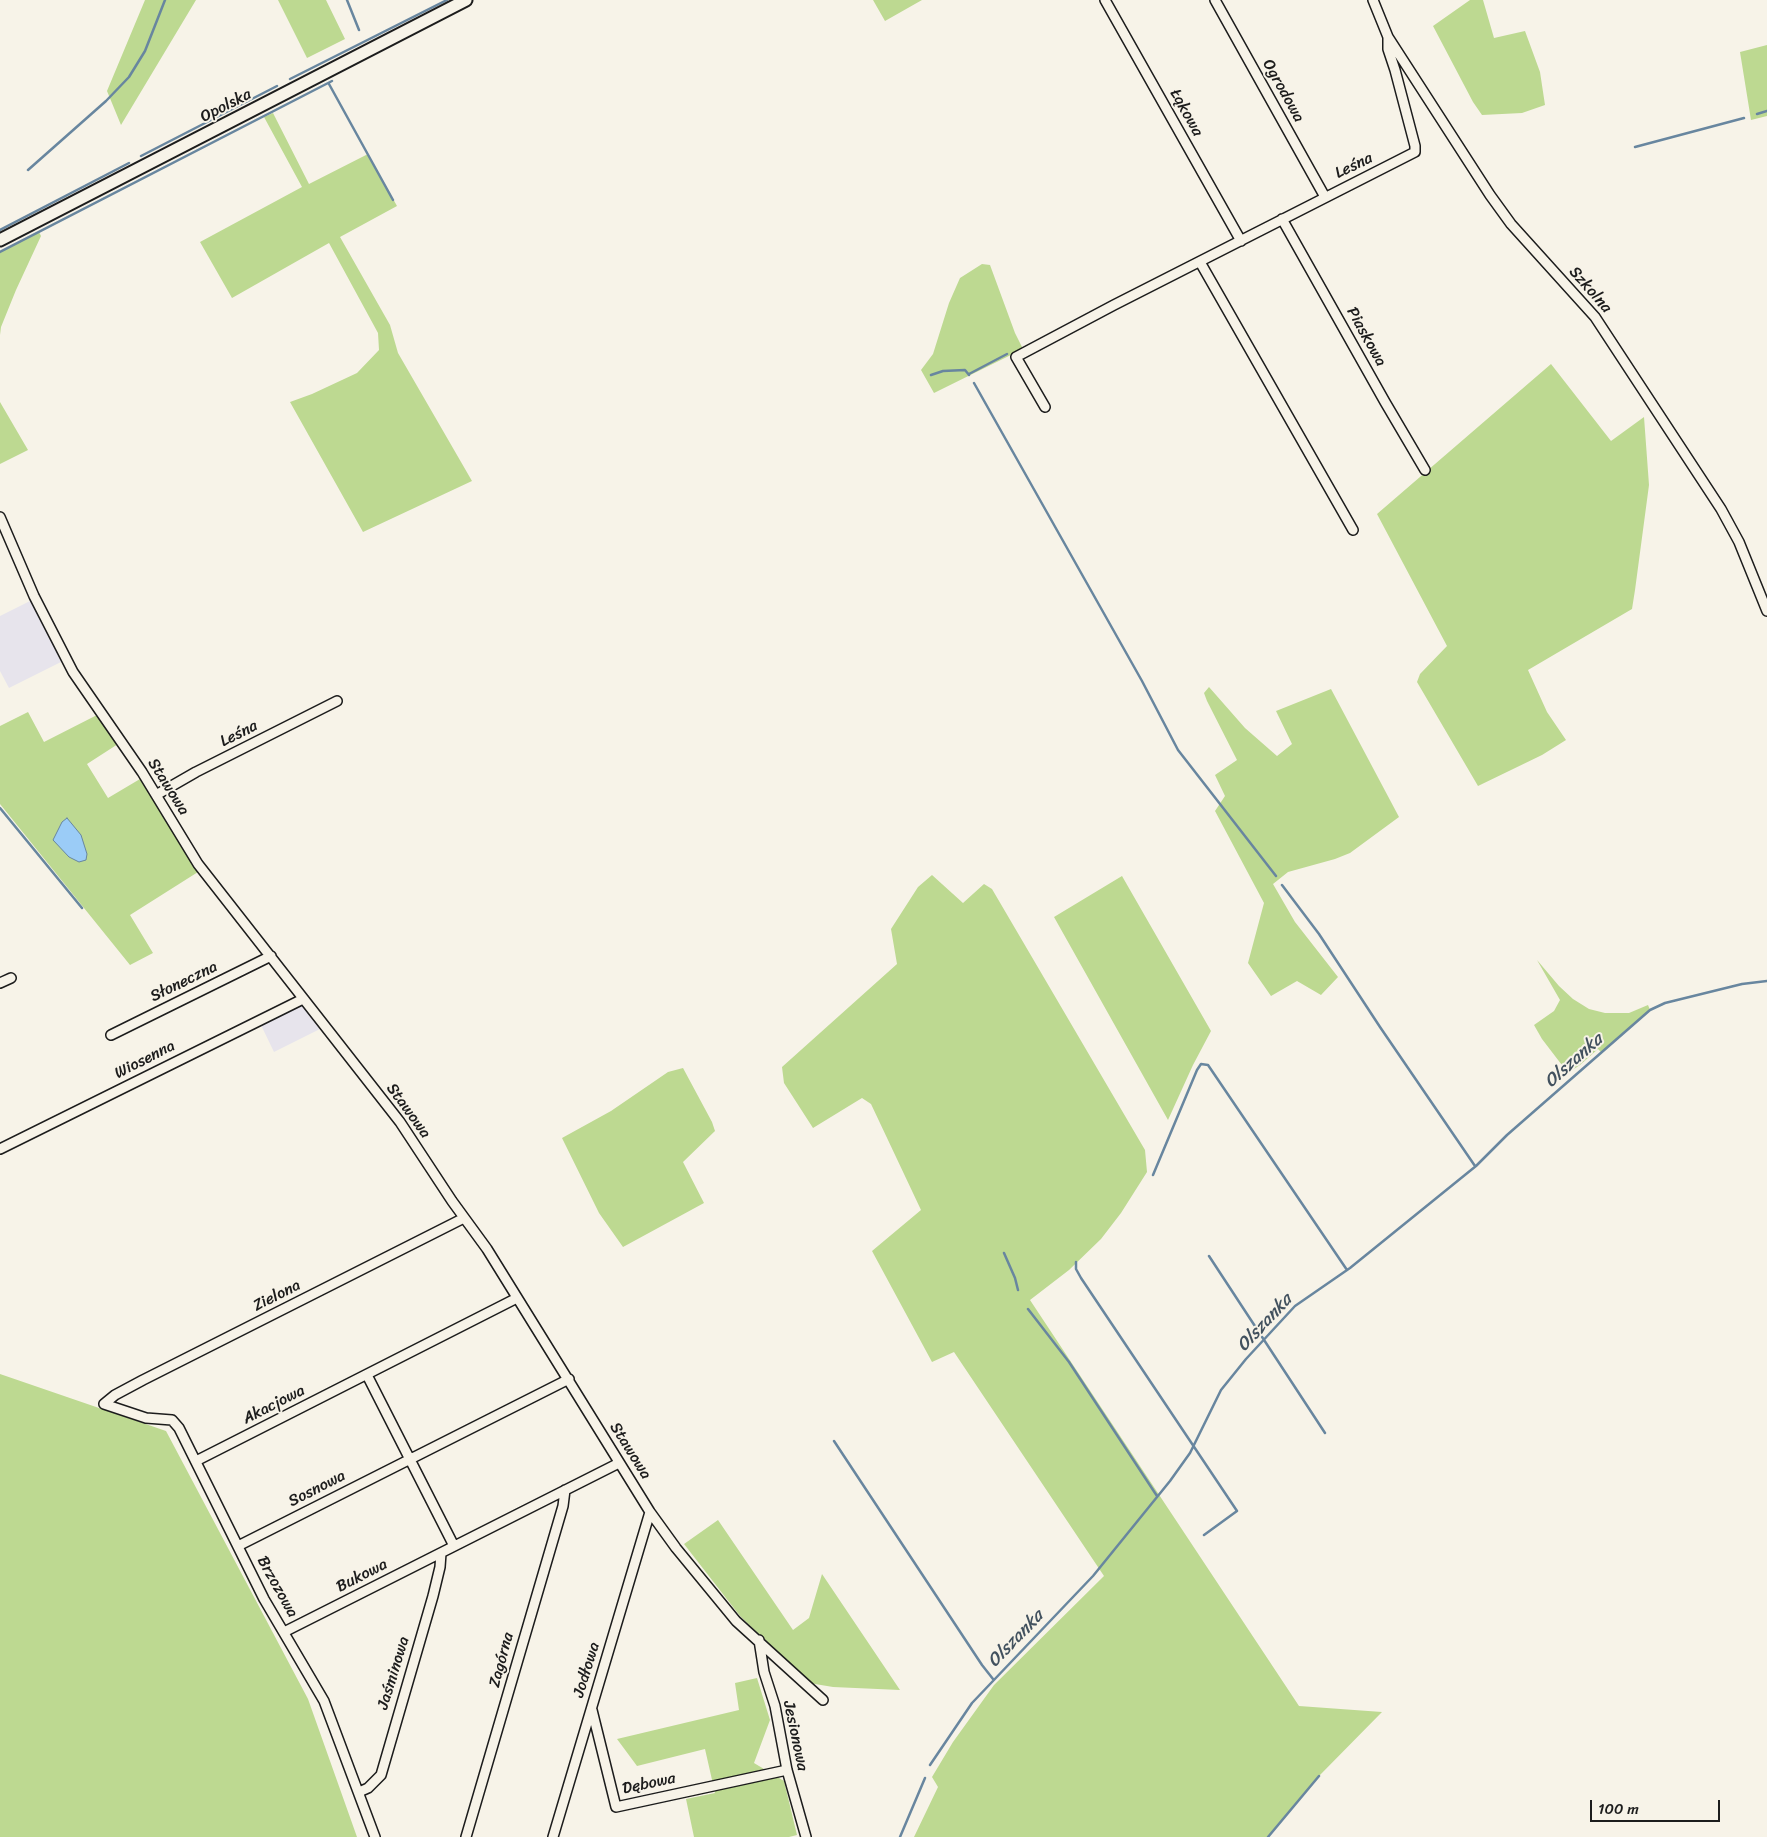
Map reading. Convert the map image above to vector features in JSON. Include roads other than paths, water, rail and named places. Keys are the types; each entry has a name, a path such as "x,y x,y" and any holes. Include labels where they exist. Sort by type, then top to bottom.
{"main road":[{"name":"Opolska","path":"0,240 466,0"}],"street":[{"name":"Łąkowa","path":"1105,0 1241,241"},
{"name":"Ogrodowa","path":"1215,0 1325,197"},
{"name":"Szkolna","path":"1372,0 1388,37 1490,195 1511,224 1595,317 1731,525 1767,611"},
{"name":"Leśna","path":"1045,407 1016,357 1415,152 1396,70 1388,49 1388,37"},
{"path":"1396,70 1404,63"},
{"name":"Piaskowa","path":"1282,219 1425,470"},
{"path":"1200,262 1353,530"},
{"name":"Stawowa","path":"0,517 34,596 73,672 156,795 198,864 400,1122 487,1249 569,1379 619,1463 650,1512 676,1548 736,1621 823,1700"},
{"name":"Leśna","path":"156,795 196,772 337,701"},
{"name":"Słoneczna","path":"111,1035 271,956"},
{"path":"0,983 11,978"},
{"name":"Wiosenna","path":"0,1150 303,998"},
{"name":"Zielona","path":"104,1404 115,1395 143,1380 464,1218"},
{"name":"Akacjowa","path":"196,1461 517,1298"},
{"path":"366,1375 454,1546"},
{"name":"Sosnowa","path":"238,1546 569,1379"},
{"name":"Brzozowa","path":"104,1404 146,1418 172,1420 179,1428 264,1599 324,1701 375,1837"},
{"name":"Bukowa","path":"284,1632 619,1463"},
{"name":"Zagórna","path":"466,1837 560,1515 564,1490"},
{"name":"Jodłowa","path":"554,1837 650,1512"},
{"name":"Jaśminowa","path":"359,1792 368,1788 380,1775 433,1596 440,1568 441,1553"},
{"name":"Jesionowa","path":"759,1640 764,1672 775,1706 787,1770 806,1837"},
{"name":"Dębowa","path":"592,1708 616,1807 787,1770"}],"water":[{"path":"67,818 81,835 87,854 86,860 79,862 69,857 53,840 62,822"}],"waterway":[{"path":"28,170 106,101 129,77 145,51 165,0"},
{"path":"347,0 359,30"},
{"path":"290,79 447,0"},
{"path":"0,252 332,81"},
{"path":"329,84 393,200"},
{"path":"141,156 277,86"},
{"path":"1757,114 1767,111"},
{"path":"1635,147 1744,118"},
{"path":"0,230 129,163"},
{"path":"969,374 1007,354"},
{"path":"931,375 943,371 965,370 969,375"},
{"path":"974,383 1142,681 1178,750 1276,876"},
{"path":"0,808 82,908"},
{"path":"1282,885 1319,934 1475,1166"},
{"name":"Olszanka","path":"930,1765 972,1703 1093,1576 1170,1481 1190,1453 1221,1390 1246,1359 1295,1306 1350,1268 1476,1166 1507,1135 1650,1010 1665,1003 1742,984 1767,981"},
{"path":"1153,1175 1197,1070 1201,1064 1208,1065 1347,1270"},
{"path":"1004,1253 1018,1290"},
{"path":"1209,1256 1325,1433"},
{"path":"1076,1262 1076,1269 1081,1278 1237,1511 1204,1535"},
{"path":"1028,1309 1069,1362 1157,1496"},
{"path":"834,1441 993,1679"},
{"path":"1268,1837 1319,1776"},
{"name":"Olszanka","path":"900,1837 925,1778"}]}
